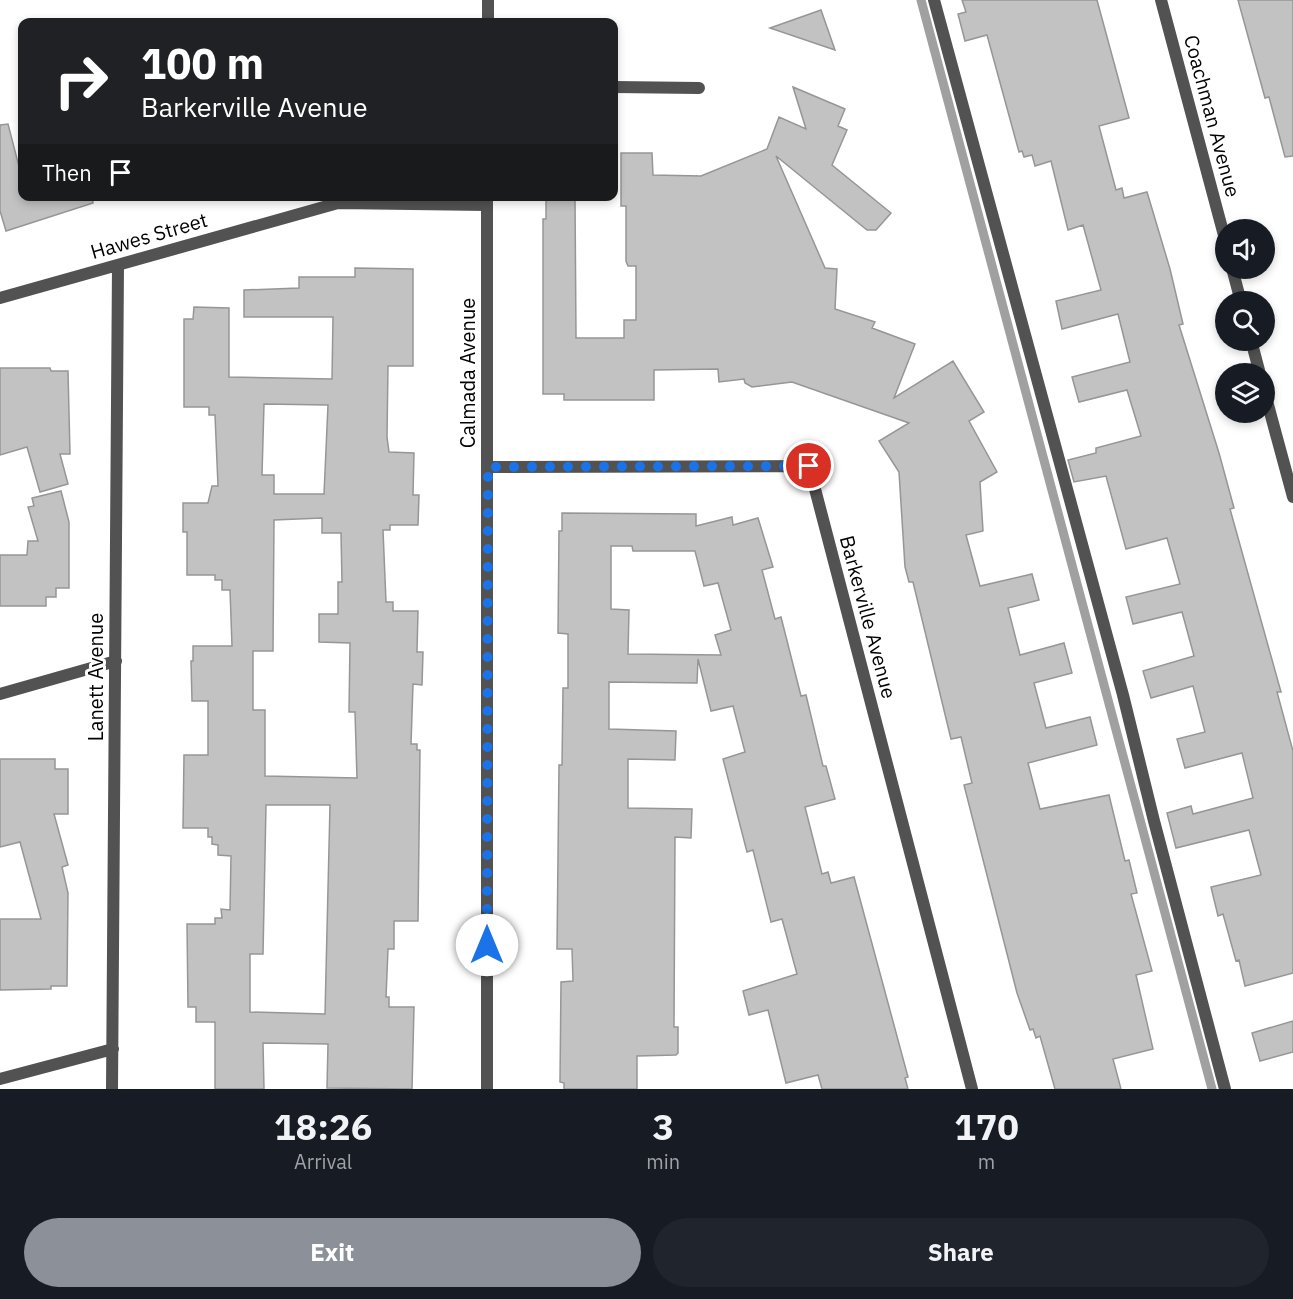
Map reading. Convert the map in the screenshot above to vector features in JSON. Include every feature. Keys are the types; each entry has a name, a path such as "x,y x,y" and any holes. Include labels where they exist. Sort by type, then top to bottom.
{"street":[{"path":"488,0 488,18"},
{"path":"934,0 1124,695 1154,821 1225,1089"},
{"name":"Coachman Avenue","path":"1161,0 1220,219"},
{"path":"618,87 699,88"},
{"name":"Hawes Street","path":"0,298 339,203 487,201"},
{"name":"Calmada Avenue","path":"487,201 487,1089"},
{"name":"Lanett Avenue","path":"112,1089 118,265"},
{"path":"1273,423 1293,497"},
{"name":"Barkerville Avenue","path":"488,467 809,466 972,1089"},
{"path":"0,694 116,661"},
{"path":"0,1079 113,1049"}],"building":[{"path":"962,0 1097,0 1129,118 1099,126 1116,190 1122,188 1124,198 1147,192 1170,269 1183,324 1179,325 1234,508 1230,509 1281,692 1277,692 1293,751 1293,973 1245,986 1239,960 1236,961 1223,914 1218,916 1211,887 1261,875 1249,830 1176,848 1167,813 1191,806 1193,814 1253,798 1242,753 1185,768 1177,739 1205,732 1193,686 1151,698 1143,671 1194,656 1182,612 1133,624 1126,597 1180,584 1167,538 1126,549 1106,476 1074,482 1068,460 1096,453 1096,448 1141,436 1127,390 1079,402 1072,377 1130,362 1118,314 1062,329 1056,301 1101,290 1083,225 1068,230 1051,161 1035,166 1032,155 1024,157 1022,151 1019,152 987,35 965,41 958,14 966,12"},
{"path":"1238,0 1293,0 1293,156 1285,157 1269,97 1265,98"},
{"path":"821,10 835,50 770,28"},
{"path":"793,87 845,109 838,126 847,130 832,165 891,213 876,230 867,230 776,156 825,268 837,269 835,309 875,322 872,328 915,344 894,398 953,361 984,412 969,421 997,472 980,482 983,531 966,535 980,586 1032,574 1039,600 1008,608 1020,655 1064,643 1072,673 1034,683 1046,728 1090,717 1097,745 1028,763 1040,809 1109,795 1125,861 1129,860 1137,893 1131,894 1152,971 1136,975 1153,1049 1113,1059 1121,1089 1055,1089 1040,1036 1036,1038 1033,1029 1030,1030 1017,993 964,785 972,783 961,737 951,739 913,582 909,582 905,567 899,472 879,441 909,423 792,382 752,387 745,383 744,379 719,382 718,369 654,370 654,400 564,400 564,394 543,394 543,219 546,219 546,201 575,201 576,338 624,338 624,320 636,320 636,266 628,266 626,261 626,206 621,206 621,153 652,153 653,175 701,176 767,149 779,117 806,129"},
{"path":"8,124 18,163 18,201 93,201 93,203 6,231 0,211 0,125"},
{"path":"355,268 413,269 413,366 388,366 387,437 389,452 414,453 413,495 419,495 418,525 390,525 390,530 383,530 386,602 393,602 393,611 418,611 417,652 423,652 422,685 413,684 411,744 417,744 417,750 420,750 418,921 394,921 394,949 388,949 386,997 389,997 389,1007 414,1007 412,1089 327,1088 328,1044 263,1043 264,1089 215,1089 215,1022 196,1022 196,1007 188,1007 187,924 215,924 215,918 222,918 221,909 230,910 231,856 218,855 218,845 212,844 212,837 208,837 208,828 183,828 184,755 208,755 208,701 192,701 193,646 232,646 230,590 222,590 222,580 215,580 215,575 187,575 187,532 183,532 183,503 208,503 212,486 218,486 215,415 209,415 209,407 184,407 184,319 193,319 194,307 229,308 229,377 332,379 333,317 244,317 244,290 299,288 299,277 355,277","holes":["264,404 328,405 324,494 274,494 274,475 262,475","322,518 322,533 341,533 342,582 338,582 338,614 319,614 319,642 350,643 349,712 355,712 357,778 265,776 265,710 253,710 253,651 273,651 274,520","266,805 330,805 325,1014 250,1012 250,954 263,954"]},
{"path":"0,368 50,368 51,371 68,371 70,454 60,454 68,484 40,492 27,447 0,455"},
{"path":"61,491 69,522 69,588 56,588 56,597 46,597 46,606 0,606 0,555 27,555 28,541 38,541 28,507 34,506 32,498"},
{"path":"562,513 696,514 696,526 732,517 733,525 758,518 773,567 762,570 775,619 781,617 801,696 806,695 823,766 826,766 835,799 805,807 822,874 828,872 831,883 854,877 908,1077 905,1078 908,1089 822,1089 818,1075 786,1083 768,1010 749,1015 743,991 797,974 782,919 771,922 753,850 747,852 723,759 745,752 733,706 711,711 698,659 697,683 609,682 609,729 676,731 675,760 628,759 628,808 692,809 691,838 675,837 674,1027 678,1027 678,1053 676,1055 637,1056 637,1089 564,1089 564,1083 560,1082 561,982 573,981 572,949 557,949 559,765 562,765 563,688 568,688 568,634 558,633 559,531 562,531","holes":["611,546 632,546 633,551 695,551 704,586 718,583 731,630 715,635 721,655 628,654 629,610 611,609"]},
{"path":"0,759 55,759 55,769 68,769 68,814 54,814 68,865 62,867 68,893 67,986 51,986 51,989 0,990 0,919 41,919 20,842 0,847"},
{"path":"1293,1021 1293,1052 1260,1061 1252,1033"}],"waterway":[{"path":"921,0 1212,1089"}],"route":[{"path":"487,945 488,467 809,466"}]}
